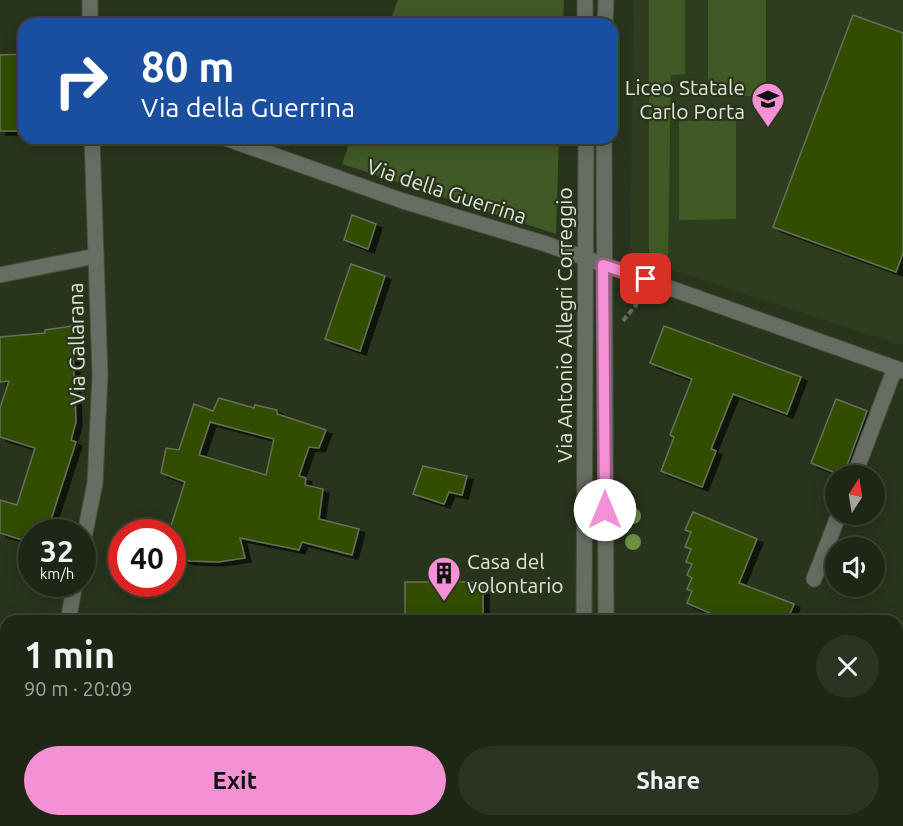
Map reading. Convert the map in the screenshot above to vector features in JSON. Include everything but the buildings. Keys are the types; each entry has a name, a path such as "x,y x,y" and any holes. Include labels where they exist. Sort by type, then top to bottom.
{"street":[{"path":"90,0 90,18"},
{"path":"585,0 585,18"},
{"path":"605,18 606,0"},
{"name":"Via Gallarana","path":"88,519 95,483 100,375 92,144"},
{"name":"Via della Guerrina","path":"242,144 403,201 546,244 899,369 859,465"},
{"name":"Via Antonio Allegri Correggio","path":"584,615 586,144"},
{"name":"Via Antonio Allegri Correggio","path":"604,144 606,615"},
{"path":"0,275 96,256"},
{"path":"814,579 835,525"},
{"path":"69,615 73,597"}],"shaded area":[{"path":"398,0 564,0 563,18 391,18"},
{"name":"Liceo Statale Carlo Porta","path":"634,0 903,0 903,345 630,257"},
{"path":"649,0 685,0 685,74 671,75 668,258 649,257"},
{"path":"708,0 766,0 766,96 708,96"},
{"path":"679,121 736,121 736,219 679,220"},
{"path":"349,144 559,144 556,234 342,164"}],"place":[{"name":"Liceo Statale Carlo Porta","path":"768,128"},
{"name":"Casa del volontario","path":"444,602"}],"route":[{"path":"605,510 603,265 646,279"}]}
